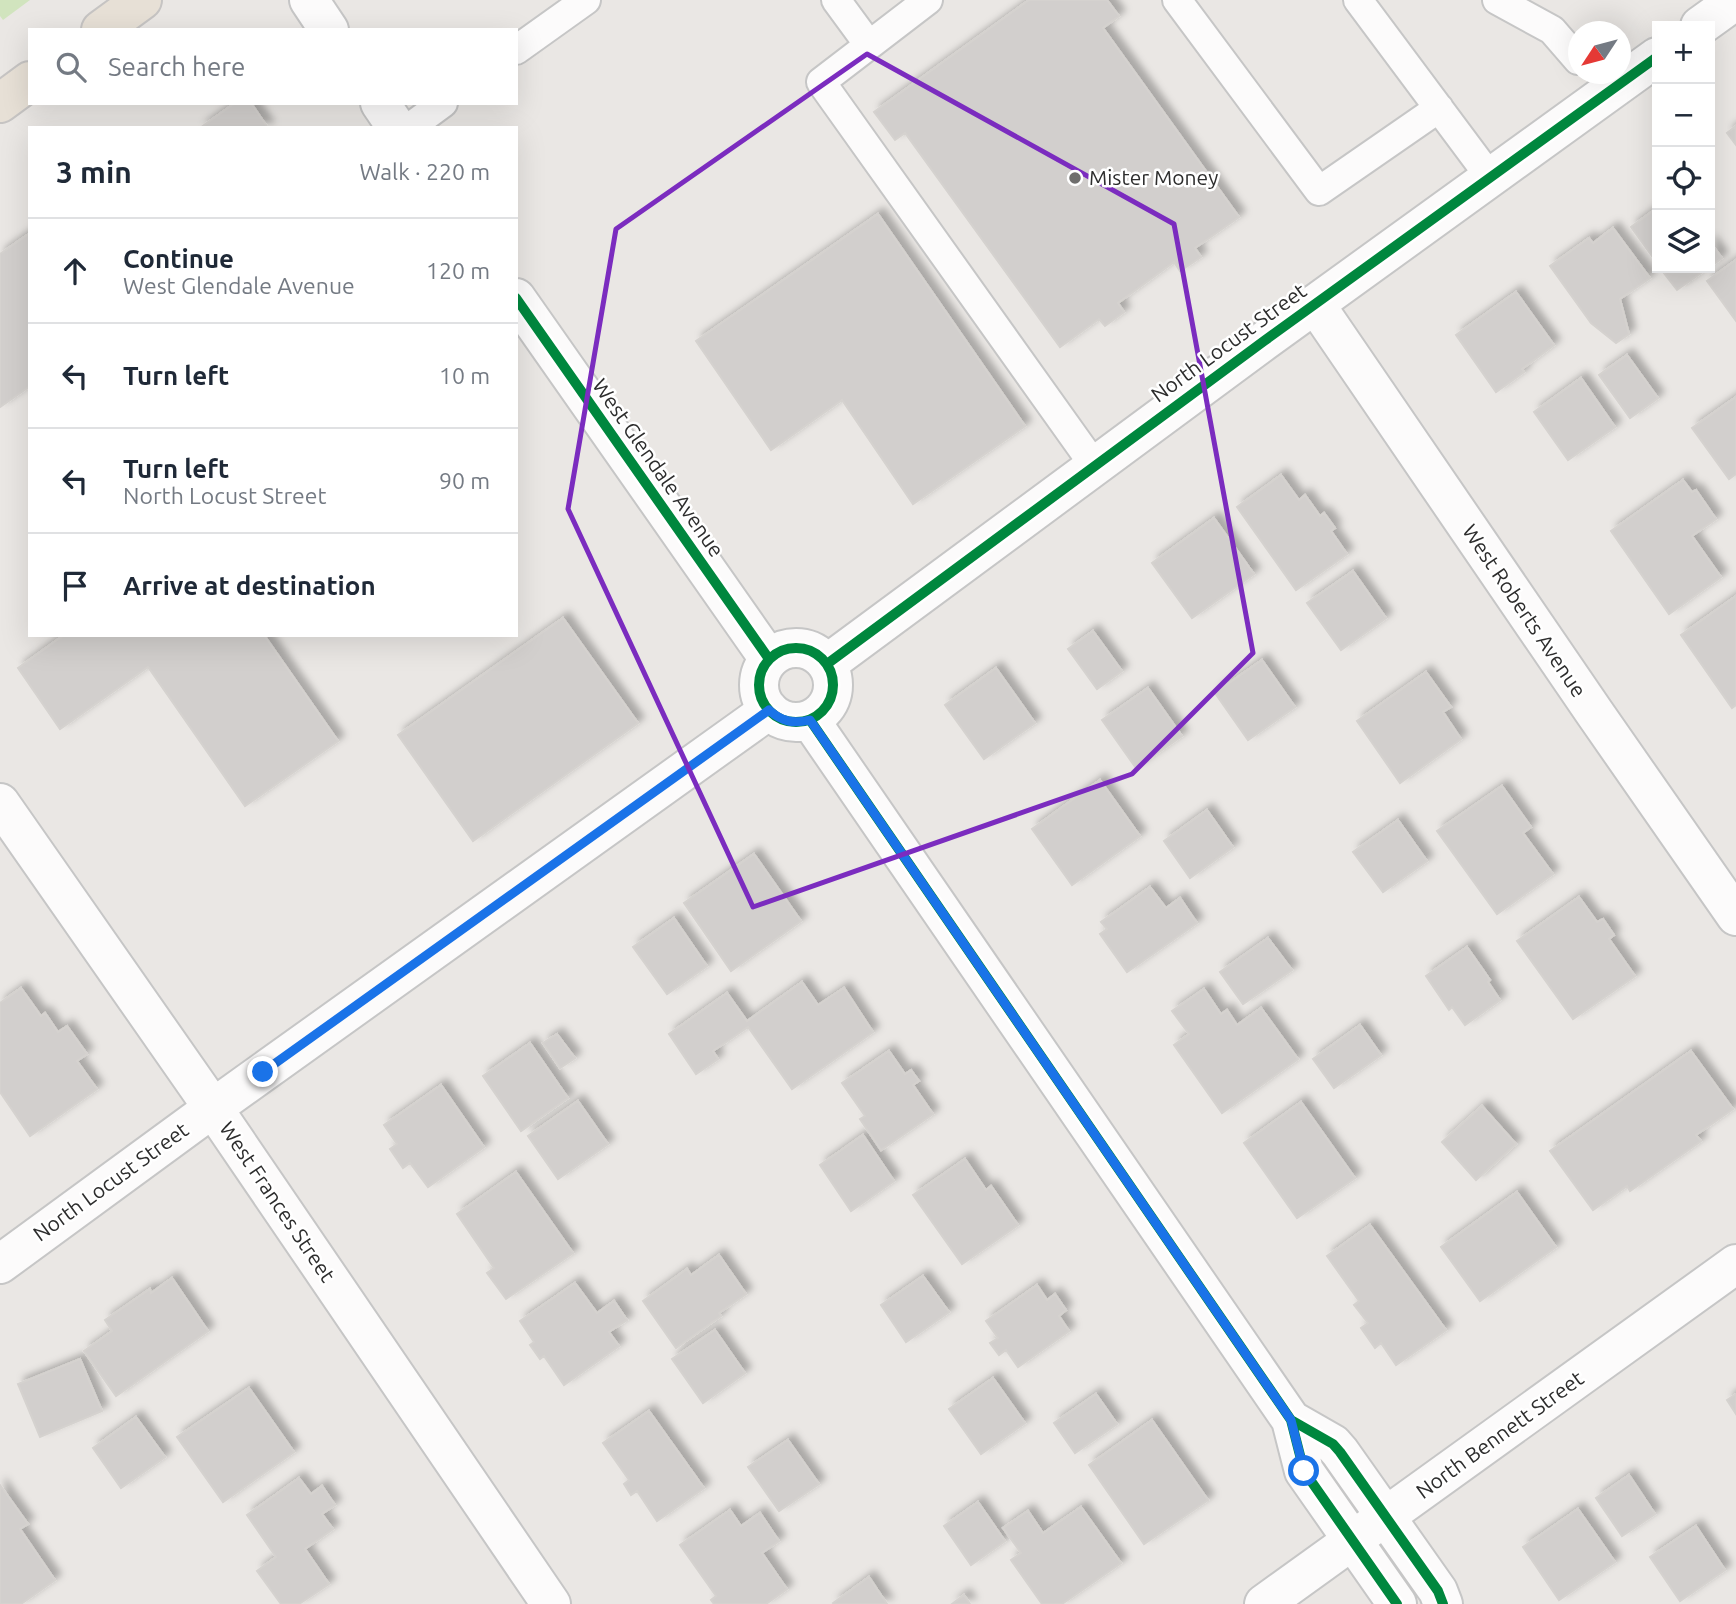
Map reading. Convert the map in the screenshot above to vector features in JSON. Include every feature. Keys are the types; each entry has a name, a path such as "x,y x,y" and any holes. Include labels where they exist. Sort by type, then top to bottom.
{"main road":[{"path":"104,28 142,0"},
{"path":"0,103 28,82"}],"street":[{"path":"309,0 328,28"},
{"path":"1706,21 1732,1"},
{"name":"North Locust Street","path":"1631,69 1652,59"},
{"name":"North Locust Street","path":"827,664 1094,465 1490,177 1598,84"},
{"path":"381,105 396,126"},
{"name":"West Glendale Avenue","path":"518,301 769,659"},
{"name":"West Roberts Avenue","path":"1315,304 1736,916"},
{"path":"799,648 820,656 827,664 834,684 828,706 820,714 810,720 789,722 778,718 769,710 760,690 763,668 769,659 778,652 799,648"},
{"name":"North Locust Street","path":"0,1264 769,710"},
{"path":"810,720 1291,1420 1304,1471 1397,1604"},
{"name":"West Frances Street","path":"0,803 213,1108 551,1604"},
{"name":"North Bennett Street","path":"1264,1604 1736,1264"},
{"path":"1291,1420 1333,1444 1438,1591 1443,1604"}],"lane":[{"path":"518,49 586,0"},
{"path":"836,0 869,45"},
{"path":"928,0 821,82 1094,465"},
{"path":"1177,0 1319,191 1439,108"},
{"path":"1358,0 1490,177"},
{"path":"1497,0 1552,30 1568,48"},
{"path":"412,126 440,105"}],"highlighted area":[{"path":"867,54 1174,224 1253,653 1132,774 753,907 568,509 616,229"}],"green space":[{"path":"0,0 30,0 3,20 0,16"}],"building":[{"name":"Mister Money","path":"1029,0 1107,0 1119,16 1103,28 1239,217 1195,248 1201,257 1180,271 1174,262 1118,303 1124,312 1105,326 1099,319 1060,347 905,133 895,140 874,112"},
{"path":"232,105 252,105 267,126 203,126"},
{"path":"1736,126 1736,145 1727,133"},
{"path":"1652,212 1652,256 1631,227"},
{"path":"878,214 1025,426 913,504 842,400 771,450 696,341"},
{"path":"1613,228 1650,278 1620,299 1629,334 1616,343 1591,323 1550,266 1589,238 1593,243"},
{"path":"28,234 28,387 0,407 0,254"},
{"path":"1715,249 1722,258 1715,263"},
{"path":"1736,260 1736,321 1707,281"},
{"path":"1664,273 1701,273 1677,290"},
{"path":"1516,292 1554,345 1496,392 1456,335"},
{"path":"1627,355 1658,398 1630,418 1599,375"},
{"path":"1581,378 1615,427 1568,460 1534,412"},
{"path":"1736,397 1736,474 1729,479 1692,428"},
{"path":"1281,475 1299,500 1305,495 1320,516 1324,513 1335,528 1331,531 1347,554 1296,590 1237,507"},
{"path":"1683,480 1692,492 1696,490 1716,519 1692,536 1721,577 1669,614 1611,531"},
{"path":"1214,518 1254,574 1192,618 1152,563"},
{"path":"1353,571 1386,618 1341,650 1307,603"},
{"path":"1736,596 1736,705 1732,708 1681,635"},
{"path":"563,618 638,723 473,841 398,735"},
{"path":"1093,631 1122,671 1097,689 1068,649"},
{"path":"61,637 265,637 338,741 245,806 148,667 60,729 18,668"},
{"path":"1262,660 1295,707 1248,740 1215,693"},
{"path":"996,668 1035,723 984,759 945,705"},
{"path":"1426,672 1451,707 1443,712 1461,739 1400,783 1357,721"},
{"path":"1148,688 1182,736 1136,768 1102,720"},
{"path":"1100,780 1140,836 1072,885 1032,829"},
{"path":"1502,786 1531,827 1523,833 1553,874 1497,914 1437,831"},
{"path":"1207,810 1233,847 1190,878 1164,841"},
{"path":"1398,820 1427,861 1383,892 1353,852"},
{"path":"754,854 801,921 731,971 684,903"},
{"path":"1150,887 1166,908 1180,898 1197,923 1127,972 1100,934 1107,929 1101,922"},
{"path":"1579,897 1597,922 1603,919 1614,935 1609,939 1635,976 1573,1019 1517,941"},
{"path":"674,918 707,966 667,994 633,947"},
{"path":"1268,938 1292,970 1243,1004 1220,972"},
{"path":"1467,947 1500,1000 1465,1025 1452,1007 1449,1010 1426,976"},
{"path":"802,982 818,1005 844,988 873,1032 792,1089 748,1027 713,1051 718,1059 696,1074 669,1034 727,993 747,1021"},
{"path":"21,988 41,1016 45,1013 58,1032 67,1026 87,1054 77,1061 97,1089 30,1136 0,1092 0,1003"},
{"path":"1204,989 1221,1014 1227,1010 1237,1025 1261,1008 1298,1059 1222,1113 1174,1045 1189,1034 1172,1011"},
{"path":"1360,1025 1381,1055 1334,1088 1313,1059"},
{"path":"557,1034 575,1058 560,1068 543,1043"},
{"path":"530,1043 568,1098 521,1131 483,1076"},
{"path":"889,1051 905,1074 911,1070 919,1081 913,1085 933,1114 881,1150 860,1119 865,1116 842,1083"},
{"path":"1691,1051 1733,1109 1696,1135 1701,1141 1630,1191 1627,1186 1593,1210 1550,1151"},
{"path":"441,1085 484,1147 428,1187 410,1163 403,1168 390,1149 397,1144 384,1125"},
{"path":"578,1101 608,1144 558,1179 528,1136"},
{"path":"1301,1102 1355,1178 1297,1218 1244,1143"},
{"path":"1482,1106 1516,1144 1476,1180 1442,1142"},
{"path":"863,1135 894,1181 851,1211 820,1165"},
{"path":"965,1159 986,1190 991,1186 1018,1225 962,1264 913,1195"},
{"path":"516,1172 573,1253 506,1299 487,1273 494,1268 457,1214"},
{"path":"1517,1192 1556,1247 1480,1301 1441,1247"},
{"path":"1370,1225 1446,1330 1396,1365 1381,1343 1375,1348 1361,1328 1368,1323 1354,1305 1359,1301 1327,1256"},
{"path":"719,1255 746,1294 719,1313 721,1316 676,1348 643,1301 687,1269 691,1275"},
{"path":"923,1276 949,1312 906,1342 881,1305"},
{"path":"172,1278 208,1331 116,1396 84,1351 112,1331 105,1320 150,1289 151,1293"},
{"path":"575,1283 597,1313 614,1301 627,1320 609,1332 619,1346 564,1385 544,1356 540,1359 530,1345 534,1342 520,1321"},
{"path":"1037,1285 1047,1300 1055,1294 1066,1310 1059,1316 1069,1331 1018,1367 1006,1350 999,1355 990,1343 998,1338 986,1321"},
{"path":"715,1330 745,1373 703,1403 672,1359"},
{"path":"80,1359 102,1411 40,1437 18,1384"},
{"path":"993,1378 1025,1423 981,1454 949,1409"},
{"path":"249,1388 294,1452 223,1502 177,1437"},
{"path":"1096,1394 1117,1424 1075,1453 1054,1423"},
{"path":"1736,1394 1736,1414 1727,1400"},
{"path":"649,1411 704,1488 657,1521 637,1491 631,1495 624,1484 629,1480 603,1443"},
{"path":"136,1417 165,1457 121,1488 93,1448"},
{"path":"1152,1420 1208,1500 1144,1544 1089,1465"},
{"path":"788,1440 819,1484 779,1511 748,1467"},
{"path":"1629,1475 1655,1514 1622,1536 1596,1498"},
{"path":"299,1478 311,1494 322,1486 335,1505 322,1514 333,1529 305,1549 329,1584 299,1604 281,1604 257,1571 276,1557 247,1515"},
{"path":"0,1485 28,1524 20,1529 55,1580 21,1604 0,1604"},
{"path":"978,1502 1005,1541 971,1565 944,1526"},
{"path":"1081,1507 1121,1563 1062,1604 1042,1604 1011,1560 1021,1553 1003,1528 1028,1511 1043,1533"},
{"path":"1578,1509 1615,1562 1559,1600 1523,1547"},
{"path":"730,1510 741,1526 760,1513 779,1541 762,1553 787,1589 766,1604 714,1604 711,1600 716,1596 680,1545"},
{"path":"1696,1526 1725,1570 1680,1601 1650,1557"},
{"path":"869,1577 887,1604 833,1603"},
{"path":"964,1595 970,1604 952,1604"}],"cycle path":[{"path":"827,664 1264,341 1652,61"},
{"path":"518,301 769,659"},
{"path":"796,648 817,654 827,664 833,685 827,706 817,716 796,722 775,716 765,706 759,685 765,664 775,654 796,648"},
{"path":"810,720 1291,1420 1304,1471 1397,1604"},
{"path":"1291,1420 1333,1444 1340,1452 1438,1591 1443,1604"}],"place":[{"name":"Mister Money","path":"1075,178"}],"route":[{"path":"263,1072 769,710 778,718 789,722 810,720 1291,1420 1304,1471"}]}
